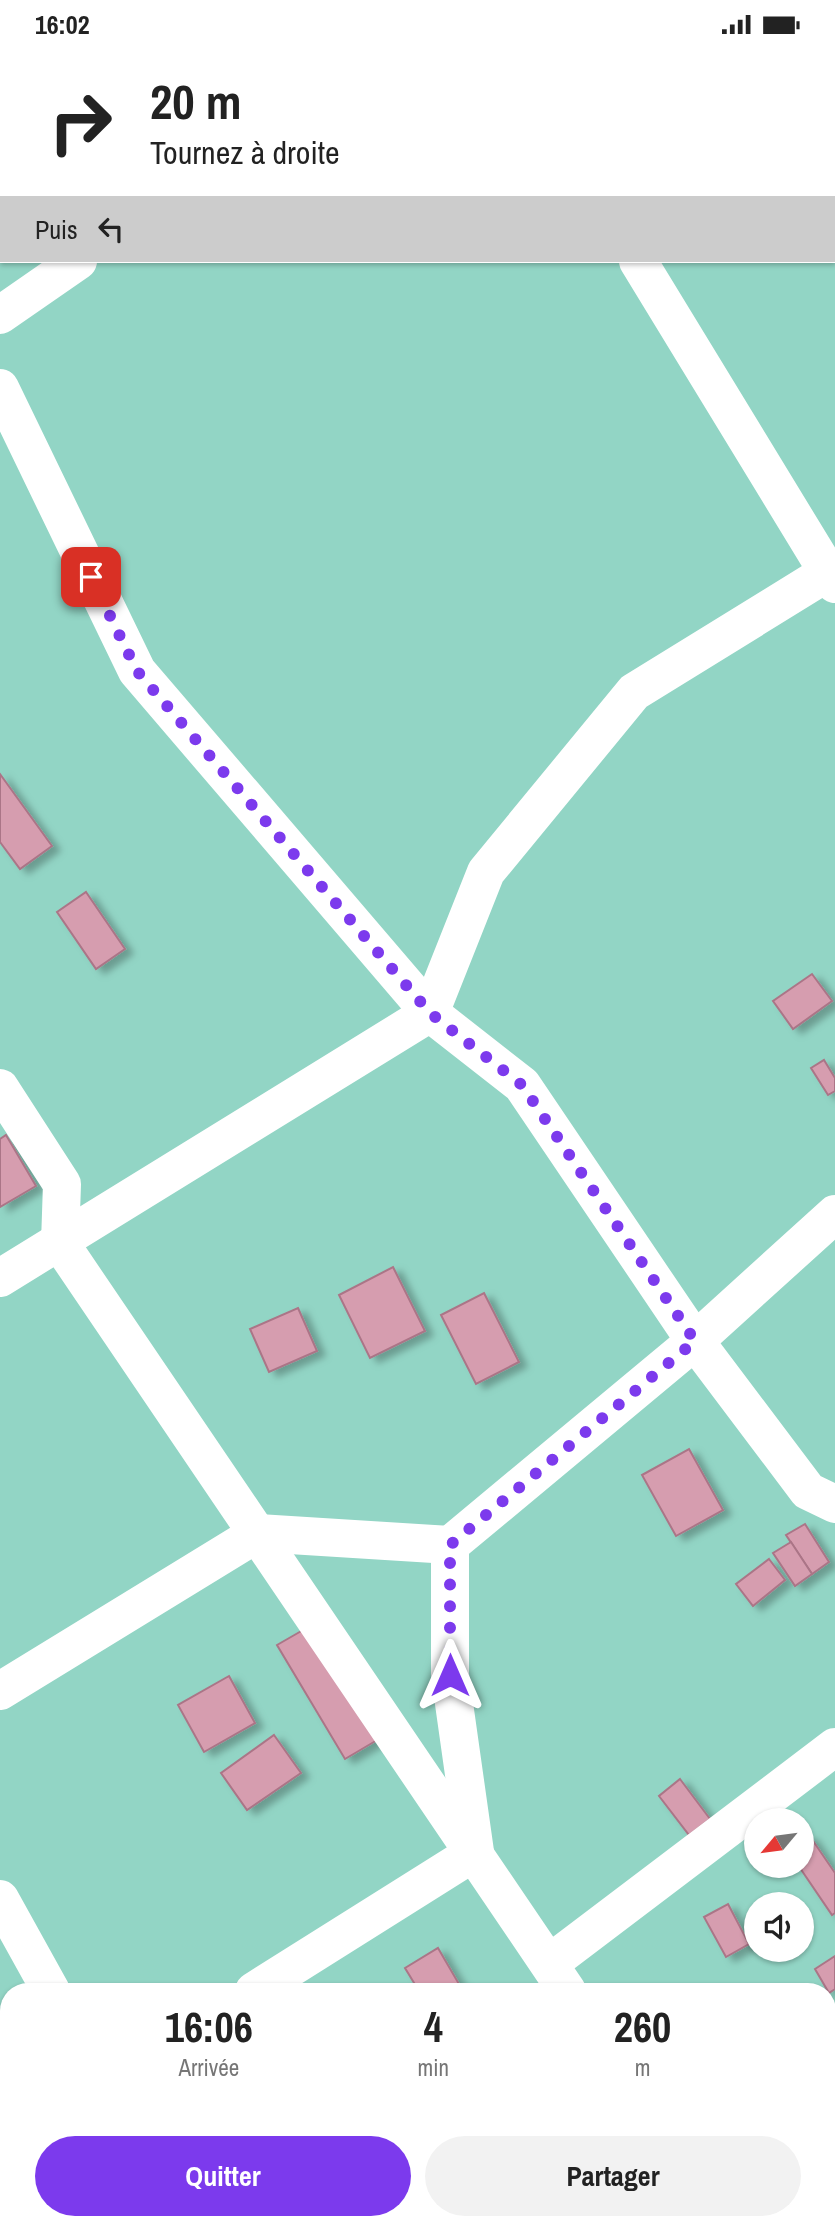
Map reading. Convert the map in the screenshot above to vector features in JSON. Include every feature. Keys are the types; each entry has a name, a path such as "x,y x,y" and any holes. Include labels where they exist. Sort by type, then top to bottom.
{"street":[{"path":"0,315 75,263"},
{"path":"0,1278 430,1013 486,872 634,692 833,575 639,263"},
{"path":"0,388 137,671 430,1013 522,1085 695,1341 808,1491 835,1504"},
{"path":"0,1088 62,1184 60,1243 559,1977 835,1747"},
{"path":"0,1691 258,1533 450,1545 695,1341 835,1214"},
{"path":"450,1545 450,1675 475,1851"},
{"path":"267,1983 475,1851"},
{"path":"0,1899 47,1983"}],"building":[{"path":"0,774 52,846 20,869 0,842"},
{"path":"86,892 125,949 96,969 57,912"},
{"path":"812,974 832,1001 793,1029 773,1001"},
{"path":"824,1060 835,1078 835,1091 828,1095 811,1068"},
{"path":"6,1135 36,1186 0,1207 0,1139"},
{"path":"393,1267 425,1331 370,1358 339,1295"},
{"path":"484,1293 519,1362 476,1384 441,1315"},
{"path":"298,1308 317,1351 269,1372 250,1329"},
{"path":"689,1449 723,1510 676,1536 642,1475"},
{"path":"805,1524 829,1562 812,1574 786,1535"},
{"path":"791,1542 812,1574 795,1586 773,1553"},
{"path":"769,1559 785,1580 753,1606 736,1584"},
{"path":"317,1622 384,1736 345,1759 277,1645"},
{"path":"229,1676 255,1723 204,1752 178,1705"},
{"path":"274,1735 301,1773 247,1810 221,1773"},
{"path":"680,1779 710,1819 689,1835 659,1796"},
{"path":"814,1842 835,1873 835,1913 832,1915 807,1878 814,1878"},
{"path":"728,1904 744,1934 744,1947 726,1957 704,1917"},
{"path":"438,1948 458,1983 414,1983 405,1968"},
{"path":"835,1956 835,1983 823,1983 815,1969"}],"route":[{"path":"91,577 137,671 430,1013 522,1085 695,1341 450,1545 450,1675"}]}
